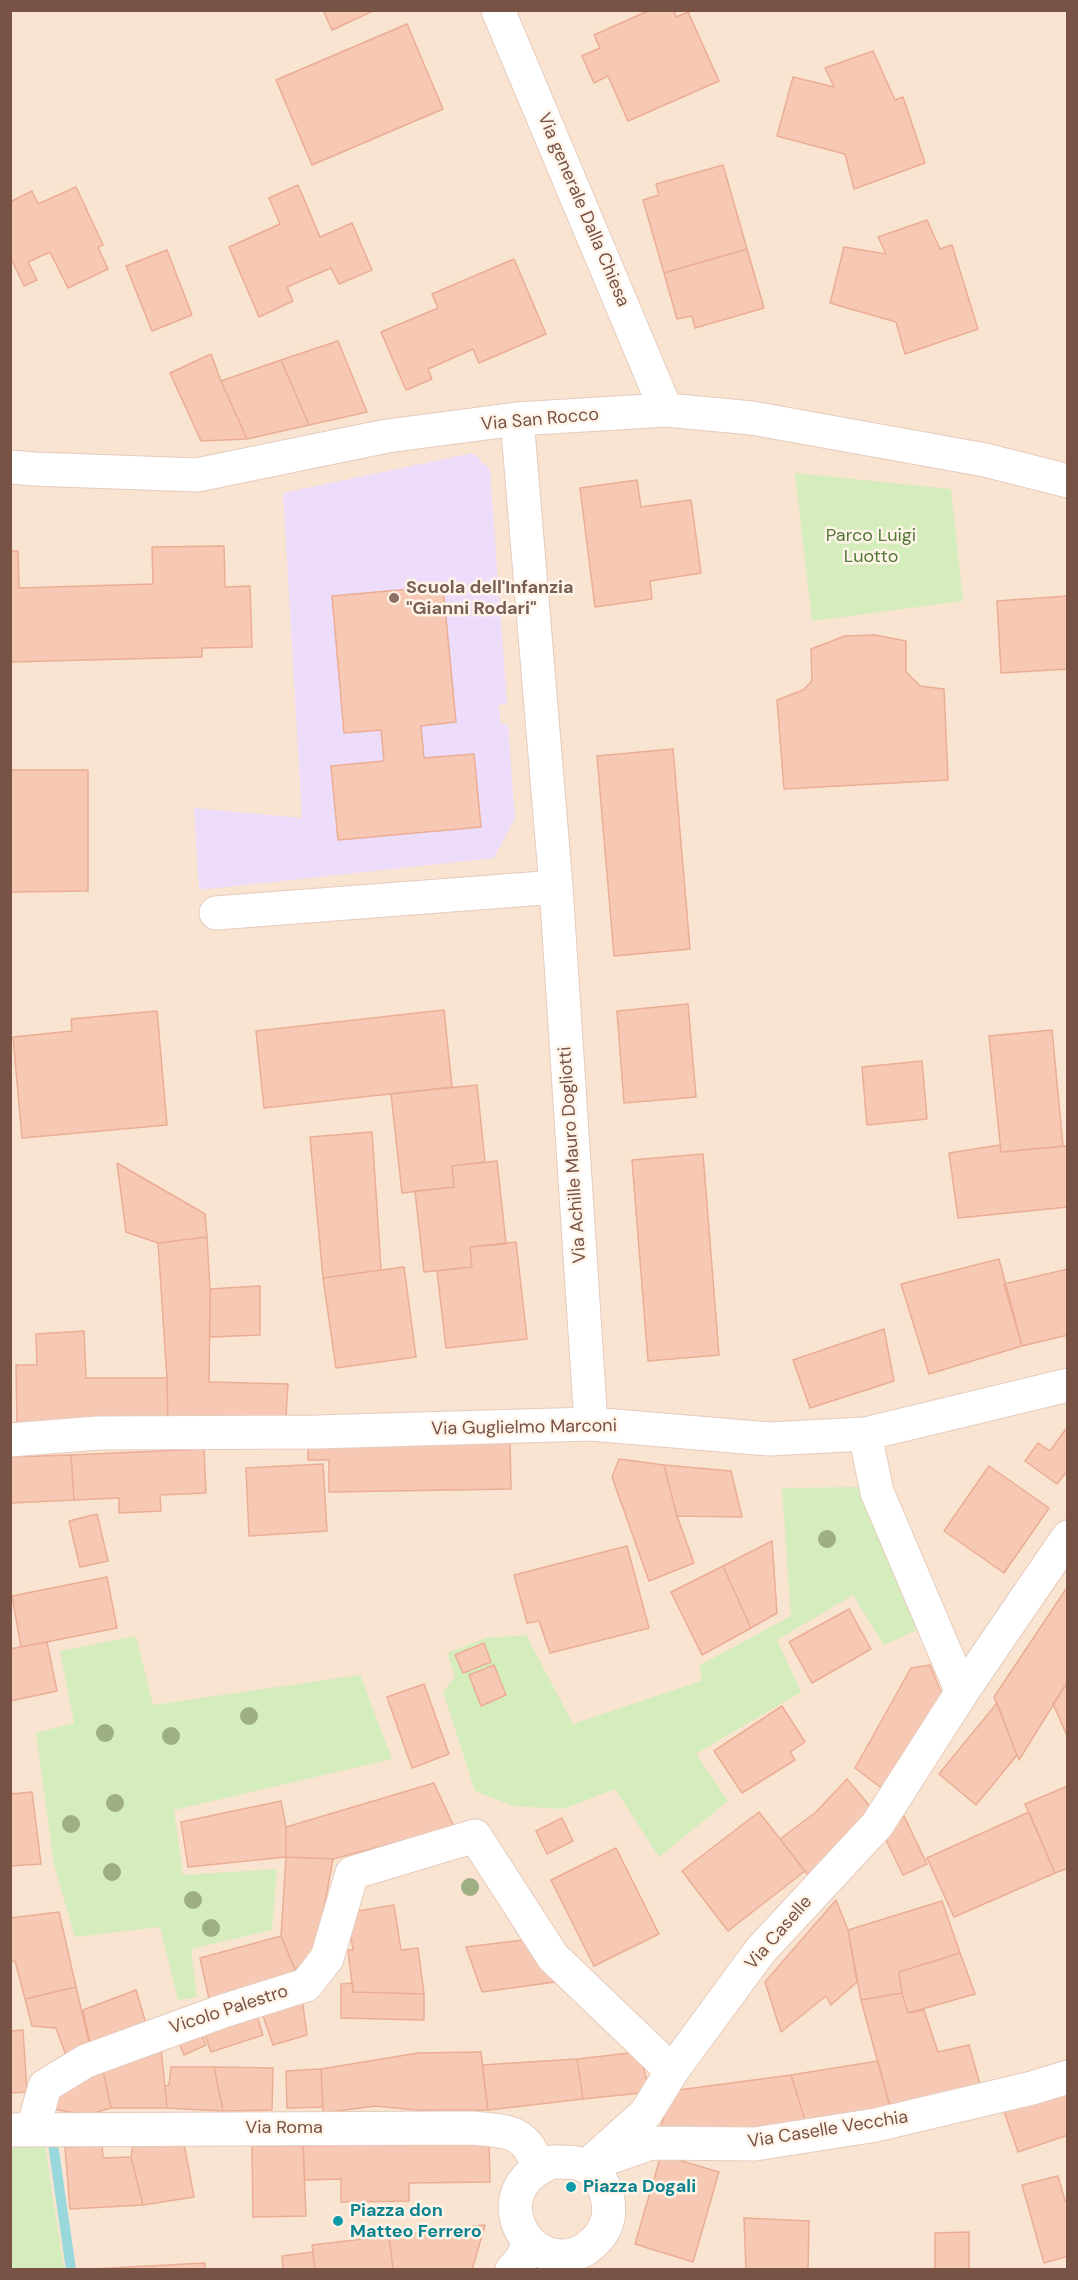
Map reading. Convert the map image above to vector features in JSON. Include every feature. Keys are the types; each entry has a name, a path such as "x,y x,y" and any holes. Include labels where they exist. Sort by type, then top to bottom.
{"street":[{"name":"Via generale Dalla Chiesa","path":"498,10 666,410"},
{"name":"Via San Rocco","path":"10,467 198,475 387,436 517,419 666,410 752,418 985,460 1068,481"},
{"name":"Via Achille Mauro Dogliotti","path":"517,419 556,887 591,1424"},
{"path":"216,914 556,887"},
{"name":"Via Guglielmo Marconi","path":"10,1440 98,1433 316,1432 591,1424 769,1439 865,1434 1068,1385"},
{"path":"865,1434 877,1492 962,1692"},
{"name":"Via Caselle","path":"587,2166 646,2113 672,2071 760,1951 877,1825 962,1692 1068,1538"},
{"name":"Vicolo Palestro","path":"22,2130 45,2086 86,2061 223,2011 306,1985 327,1958 352,1873 475,1836 553,1957 672,2071"},
{"name":"Via Caselle Vecchia","path":"587,2166 651,2143 755,2144 876,2125 1032,2088 1068,2077"},
{"name":"Via Roma","path":"22,2130 482,2129 513,2132 533,2151 538,2168"},
{"path":"553,2162 569,2162 587,2166 605,2188 609,2203 608,2218 603,2232 593,2244 590,2261 559,2256 538,2249 521,2256 515,2203 522,2183 538,2168 553,2162"}],"shaded area":[{"path":"11,11 1067,11 1067,2269 11,2269"},
{"name":"Scuola dell'Infanzia \"Gianni Rodari\"","path":"473,453 490,470 507,704 499,705 501,724 508,724 515,818 494,858 199,890 194,808 302,818 283,493"}],"green space":[{"name":"Parco Luigi Luotto","path":"795,473 951,489 963,601 812,621"},
{"path":"858,1487 917,1630 884,1645 853,1595 777,1640 801,1692 696,1754 728,1801 659,1857 615,1789 563,1809 513,1806 475,1791 443,1692 455,1677 447,1653 486,1638 526,1635 573,1724 701,1681 700,1665 791,1616 782,1488"},
{"path":"136,1636 153,1705 360,1675 392,1759 174,1810 183,1875 277,1869 272,1930 191,1949 197,1997 178,2000 160,1927 75,1937 54,1865 36,1733 74,1723 60,1651"},
{"path":"44,2139 64,2269 11,2269 10,2141"}],"building":[{"path":"323,10 375,10 332,30"},
{"path":"650,10 674,10 676,17 688,12 719,81 628,121 608,76 594,83 582,56 600,48 594,35"},
{"path":"407,24 443,109 312,165 276,80"},
{"path":"873,51 895,100 903,97 925,163 854,189 845,154 777,136 793,77 834,87 825,68"},
{"path":"723,165 747,249 664,273 643,200 659,195 656,184"},
{"path":"298,185 320,237 352,223 372,270 339,284 331,268 287,287 293,301 259,317 229,247 280,224 269,198"},
{"path":"76,187 103,245 98,247 108,269 68,288 50,252 28,262 37,280 24,286 10,256 10,202 32,191 38,204"},
{"path":"927,220 940,249 952,245 978,329 905,354 896,322 830,303 844,247 886,254 878,237"},
{"path":"747,249 764,308 695,328 692,316 677,319 664,273"},
{"path":"167,250 192,315 152,331 126,266"},
{"path":"514,259 546,334 479,363 473,349 428,369 432,379 406,390 381,332 438,308 432,294"},
{"path":"338,341 367,412 309,425 281,360"},
{"path":"211,354 247,439 201,441 170,373"},
{"path":"281,360 309,425 247,439 221,381"},
{"path":"637,480 641,507 691,500 701,573 650,581 652,599 595,607 580,488"},
{"path":"224,546 225,587 250,586 252,647 202,648 202,657 10,662 10,551 18,551 19,588 153,584 152,547"},
{"path":"443,586 456,722 421,726 424,758 474,754 481,827 338,840 331,766 384,761 381,730 344,733 332,596"},
{"path":"1068,596 1068,669 1001,673 997,601"},
{"path":"875,635 906,641 906,672 920,686 944,689 948,780 784,789 777,700 803,690 812,681 811,649 845,636"},
{"path":"673,749 690,949 614,956 597,756"},
{"path":"10,770 88,770 88,891 10,892"},
{"path":"688,1004 696,1097 624,1103 617,1011"},
{"path":"444,1010 452,1087 264,1108 256,1031"},
{"path":"157,1011 167,1125 22,1138 13,1037 72,1031 71,1019"},
{"path":"1052,1030 1063,1146 1001,1152 989,1036"},
{"path":"922,1061 927,1119 867,1125 862,1067"},
{"path":"477,1085 485,1162 452,1166 454,1187 402,1193 391,1094"},
{"path":"372,1132 381,1270 323,1278 310,1137"},
{"path":"1000,1145 1001,1152 1068,1146 1068,1207 958,1218 949,1153"},
{"path":"703,1154 719,1355 648,1361 632,1160"},
{"path":"497,1161 506,1244 470,1247 472,1267 424,1272 415,1191 454,1187 452,1166"},
{"path":"117,1163 205,1214 207,1237 158,1243 126,1232"},
{"path":"207,1237 210,1289 209,1382 288,1384 285,1431 168,1428 158,1243"},
{"path":"516,1242 527,1339 446,1348 437,1271 472,1267 470,1247"},
{"path":"999,1259 1022,1346 929,1374 901,1284"},
{"path":"404,1267 416,1357 336,1368 323,1278"},
{"path":"1068,1269 1068,1335 1022,1346 1004,1284"},
{"path":"260,1286 260,1335 210,1337 210,1289"},
{"path":"884,1329 894,1381 810,1408 793,1360"},
{"path":"84,1331 86,1378 167,1378 168,1428 17,1428 16,1365 37,1365 36,1334"},
{"path":"1068,1426 1068,1470 1057,1484 1025,1461 1038,1443 1050,1451"},
{"path":"510,1442 511,1489 329,1492 329,1460 308,1460 308,1446"},
{"path":"204,1449 206,1493 160,1495 161,1511 119,1513 119,1498 74,1500 71,1455"},
{"path":"71,1455 74,1500 10,1503 10,1457"},
{"path":"619,1459 664,1465 677,1516 694,1563 649,1581 612,1477"},
{"path":"323,1464 327,1531 249,1536 246,1468"},
{"path":"664,1465 731,1471 742,1517 677,1516"},
{"path":"989,1466 1049,1508 1004,1573 944,1531"},
{"path":"97,1514 108,1561 80,1567 69,1521"},
{"path":"772,1541 777,1613 751,1628 723,1566"},
{"path":"627,1546 649,1628 550,1653 539,1621 527,1623 514,1575"},
{"path":"723,1566 751,1628 702,1655 671,1592"},
{"path":"107,1577 117,1628 21,1647 12,1596"},
{"path":"1068,1586 1068,1681 1019,1760 994,1697"},
{"path":"849,1609 871,1649 812,1683 789,1642"},
{"path":"47,1642 57,1691 10,1701 10,1649"},
{"path":"484,1643 491,1662 463,1673 455,1655"},
{"path":"494,1665 506,1695 481,1706 469,1675"},
{"path":"930,1665 947,1707 892,1796 855,1768 911,1668"},
{"path":"1068,1681 1068,1738 1053,1704"},
{"path":"424,1684 449,1754 412,1768 387,1697"},
{"path":"997,1703 1017,1755 976,1805 939,1774"},
{"path":"782,1706 805,1742 790,1752 795,1760 742,1793 714,1751"},
{"path":"847,1779 879,1817 817,1887 780,1839 816,1812"},
{"path":"434,1783 454,1827 333,1859 286,1857 286,1827"},
{"path":"1068,1786 1068,1868 1055,1873 1025,1804"},
{"path":"32,1792 41,1864 10,1866 10,1794"},
{"path":"281,1801 286,1827 286,1857 188,1867 181,1822"},
{"path":"759,1812 805,1871 728,1931 682,1871"},
{"path":"1029,1812 1055,1873 954,1917 927,1858"},
{"path":"904,1816 927,1864 903,1875 884,1836"},
{"path":"562,1818 573,1841 547,1854 536,1831"},
{"path":"616,1848 659,1934 594,1966 551,1880"},
{"path":"286,1857 333,1859 317,1946 308,1960 295,1969 281,1936"},
{"path":"836,1900 848,1930 857,1982 831,2005 826,1996 781,2032 765,1982"},
{"path":"942,1901 960,1953 899,1972 902,1993 861,2000 848,1930"},
{"path":"394,1905 401,1950 418,1948 424,1994 353,1992 348,1950 353,1950 347,1913"},
{"path":"59,1912 76,1987 25,1999 15,1961 10,1962 10,1918"},
{"path":"281,1936 298,1977 210,2003 200,1958"},
{"path":"531,1939 555,1982 482,1992 466,1947"},
{"path":"960,1953 975,1994 908,2013 899,1972"},
{"path":"353,1983 353,1992 424,1994 424,2020 341,2018 341,1984"},
{"path":"76,1987 91,2051 68,2061 56,2028 32,2026 25,1999"},
{"path":"136,1990 147,2027 92,2053 83,2010"},
{"path":"301,1991 307,2035 273,2045 259,2004"},
{"path":"902,1993 908,2013 924,2010 938,2052 969,2045 983,2095 891,2111 861,2000"},
{"path":"254,2007 263,2035 211,2052 201,2024"},
{"path":"197,2024 206,2045 184,2055 175,2034"},
{"path":"23,2030 27,2092 10,2093 10,2031"},
{"path":"160,2038 167,2108 111,2108 101,2061"},
{"path":"481,2052 488,2110 416,2110 375,2106 323,2113 321,2069 418,2053"},
{"path":"639,2052 650,2092 583,2099 577,2059"},
{"path":"577,2059 583,2099 488,2110 482,2065"},
{"path":"101,2061 111,2108 86,2115 53,2109 51,2089"},
{"path":"878,2061 891,2111 806,2123 791,2075"},
{"path":"171,2067 214,2067 223,2111 167,2108 165,2086 169,2085"},
{"path":"214,2067 273,2068 272,2110 223,2111"},
{"path":"321,2069 323,2107 287,2108 286,2071"},
{"path":"791,2075 806,2123 683,2135 661,2127 671,2091"},
{"path":"1068,2086 1068,2135 1018,2152 1003,2108"},
{"path":"489,2143 490,2182 409,2183 409,2201 341,2202 341,2179 305,2180 303,2146"},
{"path":"184,2144 194,2197 143,2205 131,2157 133,2145"},
{"path":"102,2145 103,2158 131,2157 143,2205 70,2209 65,2147"},
{"path":"252,2146 303,2146 306,2216 253,2217"},
{"path":"661,2155 719,2172 693,2262 635,2244"},
{"path":"1058,2176 1065,2201 1068,2200 1068,2256 1044,2263 1022,2185"},
{"path":"744,2218 809,2221 808,2270 746,2270"},
{"path":"485,2225 472,2270 393,2270 389,2236"},
{"path":"969,2232 969,2270 935,2270 935,2233"},
{"path":"389,2236 393,2270 315,2270 312,2245"},
{"path":"313,2252 315,2270 283,2270 282,2256"},
{"path":"205,2263 205,2270 93,2270 93,2269"}],"waterway":[{"path":"52,2137 71,2270"}],"place":[{"name":"Scuola dell'Infanzia \"Gianni Rodari\"","path":"394,598"},
{"name":"Piazza Dogali","path":"571,2187"},
{"name":"Piazza don Matteo Ferrero","path":"338,2221"}]}
